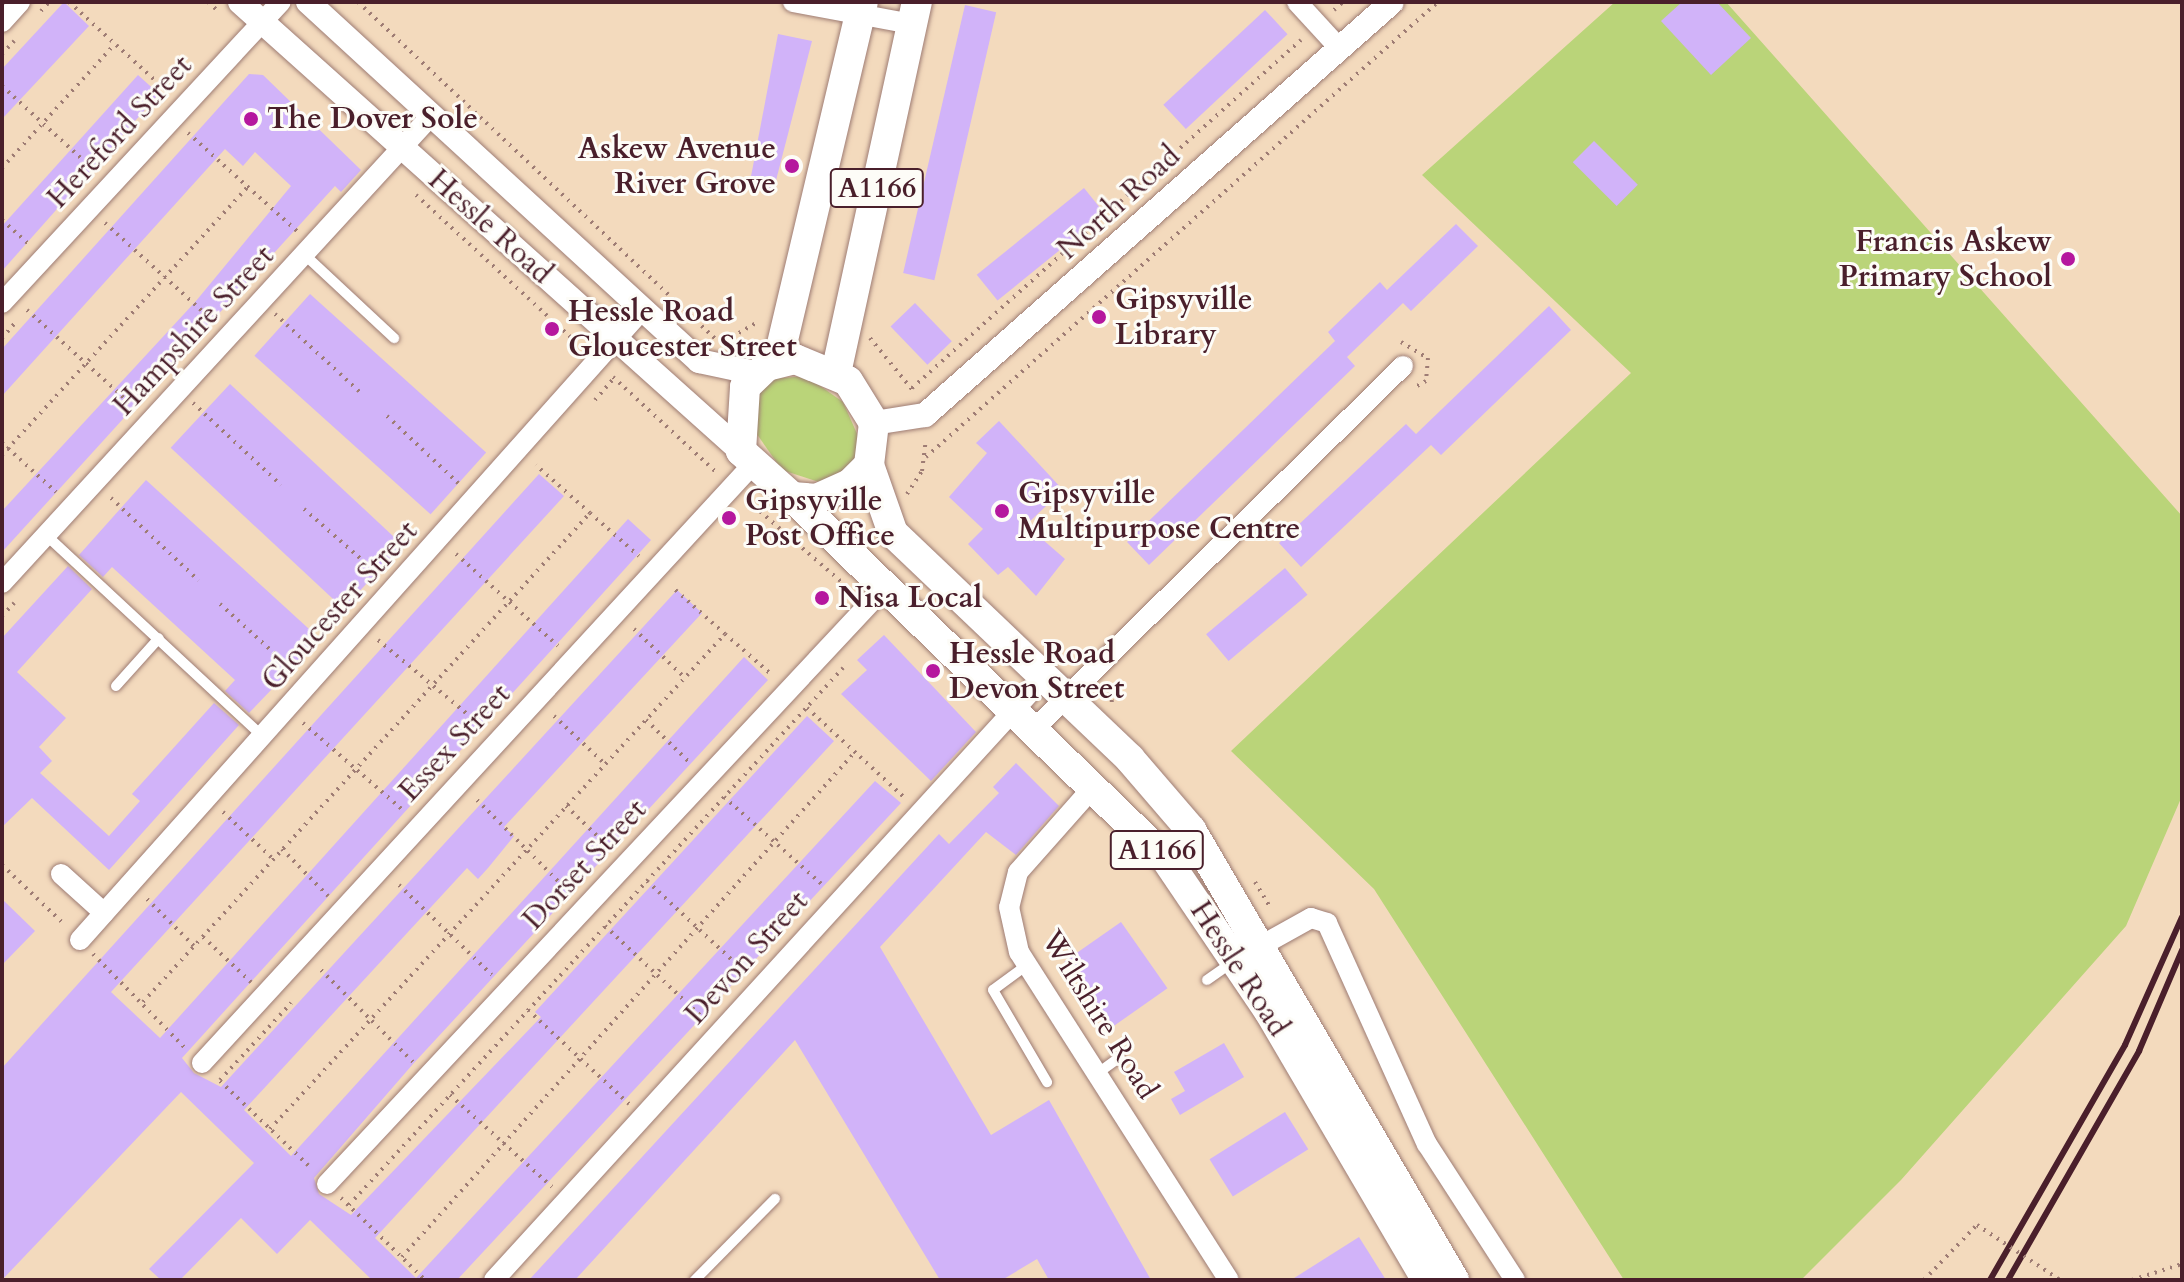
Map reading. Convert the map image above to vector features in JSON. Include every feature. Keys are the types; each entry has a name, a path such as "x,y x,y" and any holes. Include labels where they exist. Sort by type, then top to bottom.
{"main road":[{"name":"A1166","path":"767,367 861,8"},
{"name":"A1166","path":"836,373 914,13"},
{"path":"767,367 836,373 858,392 874,423 869,465 835,493 792,497 747,458 738,403 767,367"},
{"name":"Hessle Road","path":"869,465 893,533 1055,686 1191,830 1247,954 1427,1280"},
{"name":"Hessle Road","path":"792,497 1023,720 1095,785 1166,859 1247,954 1454,1280"}],"street":[{"path":"2,22 20,2"},
{"name":"Hessle Road","path":"240,2 254,31 403,149 747,458"},
{"name":"Hereford Street","path":"2,303 281,2"},
{"name":"Hessle Road","path":"308,2 429,118 699,361 767,367"},
{"path":"793,2 914,13"},
{"path":"1297,2 1340,49"},
{"name":"North Road","path":"874,423 925,415 1392,2"},
{"name":"Hampshire Street","path":"2,583 262,302 305,246 386,167 429,118"},
{"name":"Gloucester Street","path":"80,940 642,310"},
{"name":"Devon Street","path":"494,1280 1055,686 1403,366"},
{"name":"Essex Street","path":"202,1063 733,487 747,458"},
{"name":"Dorset Street","path":"327,1184 886,586"},
{"name":"Wiltshire Road","path":"1095,785 1018,872 1009,907 1027,965 1229,1280"},
{"path":"61,874 104,913"},
{"path":"1247,954 1311,918 1327,923 1340,940 1427,1144 1515,1280"}],"lane":[{"path":"305,246 394,338"},
{"path":"46,535 262,736"},
{"path":"116,686 159,638"},
{"path":"1207,980 1247,954"},
{"path":"1027,965 993,990 1047,1082"},
{"path":"1098,1073 1120,1057"},
{"path":"695,1280 775,1199"}],"path":[{"path":"69,2 173,96"},
{"path":"208,2 254,31"},
{"path":"358,2 721,343"},
{"path":"912,388 1343,2"},
{"path":"924,459 1438,2"},
{"path":"2,168 115,44"},
{"path":"2,86 100,176"},
{"path":"187,131 248,187 305,246"},
{"path":"386,167 842,587 862,565"},
{"path":"2,455 84,360 248,187"},
{"path":"2,220 33,249"},
{"path":"105,223 221,328"},
{"path":"262,302 362,394"},
{"path":"27,310 142,414"},
{"path":"180,391 281,485"},
{"path":"387,416 466,490"},
{"path":"2,443 64,499"},
{"path":"536,465 642,559"},
{"path":"94,483 198,580"},
{"path":"304,509 385,580"},
{"path":"143,1002 590,513"},
{"path":"456,554 560,648"},
{"path":"672,587 777,680"},
{"path":"220,604 299,675"},
{"path":"634,629 685,677"},
{"path":"270,1129 725,634"},
{"path":"378,640 485,729"},
{"path":"349,1205 846,665"},
{"path":"807,708 912,805"},
{"path":"554,716 605,764"},
{"path":"646,720 695,768"},
{"path":"303,723 407,814"},
{"path":"402,1257 855,752"},
{"path":"724,797 831,893"},
{"path":"477,800 529,847 575,898"},
{"path":"566,806 616,853"},
{"path":"223,812 273,859"},
{"path":"282,849 331,899"},
{"path":"647,881 752,978"},
{"path":"399,885 498,980"},
{"path":"145,898 194,946"},
{"path":"605,926 710,1024"},
{"path":"203,937 253,984"},
{"path":"321,970 418,1067"},
{"path":"528,1010 581,1056 633,1108"},
{"path":"450,1095 556,1191"},
{"path":"1924,1280 1977,1225 2060,1280"},
{"path":"2132,1280 2182,1264"}],"green space":[{"path":"1615,2 1726,2 2182,516 2182,796 2126,926 1901,1180 1801,1280 1624,1280 1374,889 1231,751 1631,373 1422,175"},
{"path":"806,376 843,402 862,445 853,464 822,483 782,470 754,430 757,393 770,379"}],"building":[{"path":"64,2 89,26 2,119 2,69"},
{"path":"1682,2 1717,2 1751,38 1711,75 1661,21"},
{"path":"965,5 996,12 934,280 903,273"},
{"path":"1265,10 1288,34 1186,129 1163,105"},
{"path":"778,34 812,41 773,192 749,187"},
{"path":"249,74 263,75 361,170 341,192 335,186 2,552 2,511 196,301 291,186 255,152 243,166 225,149 2,396 2,349"},
{"path":"138,75 159,94 2,271 2,226"},
{"path":"1594,141 1638,185 1617,206 1573,162"},
{"path":"1084,188 1105,214 998,300 977,275"},
{"path":"1456,224 1478,246 1411,311 1403,303 1347,357 1355,366 1149,565 1127,542 1335,341 1328,332 1380,282 1387,290"},
{"path":"310,294 486,453 431,514 254,356"},
{"path":"915,303 952,341 927,365 891,327"},
{"path":"1549,306 1571,330 1441,455 1431,445 1301,567 1279,543 1406,424 1416,434"},
{"path":"230,384 403,545 343,609 171,448"},
{"name":"Gipsyville Multipurpose Centre","path":"999,421 1063,490 1026,525 1065,559 1036,596 1008,567 998,575 968,544 983,529 949,497 987,453 976,443"},
{"path":"539,474 564,496 111,992 160,1038 628,519 651,540 182,1058 194,1073 221,1087 677,590 702,613 504,827 514,836 478,879 467,868 244,1110 291,1156 744,657 768,680 413,1064 314,1178 319,1194 351,1215 541,1017 535,1012 807,716 834,741 375,1238 416,1278 875,781 901,803 457,1280 372,1280 310,1220 277,1254 241,1218 180,1280 161,1280 149,1269 254,1163 181,1092 2,1280 2,1068"},
{"path":"146,480 320,639 249,713 225,691 235,680 112,567 103,577 79,555"},
{"path":"68,566 92,589 17,672 66,718 39,747 52,761 40,773 109,836 140,801 132,794 214,703 239,725 109,870 32,798 2,827 2,638"},
{"path":"1285,568 1307,595 1229,661 1206,634"},
{"path":"884,635 976,732 931,781 841,694 867,670 857,660"},
{"path":"1016,763 1059,806 1016,855 986,832 880,947 991,1135 1049,1100 1151,1280 1049,1280 1037,1259 1002,1280 940,1280 795,1040 575,1280 529,1280 939,834 949,844 999,793 993,787"},
{"path":"2,899 35,931 2,965"},
{"path":"1121,922 1167,988 1111,1028 1064,962"},
{"path":"1224,1043 1244,1077 1180,1115 1171,1099 1185,1091 1174,1072"},
{"path":"1285,1112 1308,1149 1233,1196 1210,1159"},
{"path":"1359,1237 1386,1280 1291,1280"}],"railway":[{"path":"1990,1280 2125,1045 2182,917"},
{"path":"2008,1280 2139,1051 2182,950"}],"place":[{"name":"The Dover Sole","path":"251,119"},
{"name":"Askew Avenue River Grove","path":"792,166"},
{"name":"Francis Askew Primary School","path":"2068,259"},
{"name":"Gipsyville Library","path":"1099,317"},
{"name":"Hessle Road Gloucester Street","path":"552,329"},
{"name":"Gipsyville Multipurpose Centre","path":"1002,511"},
{"name":"Gipsyville Post Office","path":"729,518"},
{"name":"Nisa Local","path":"822,598"},
{"name":"Hessle Road Devon Street","path":"933,671"}]}
